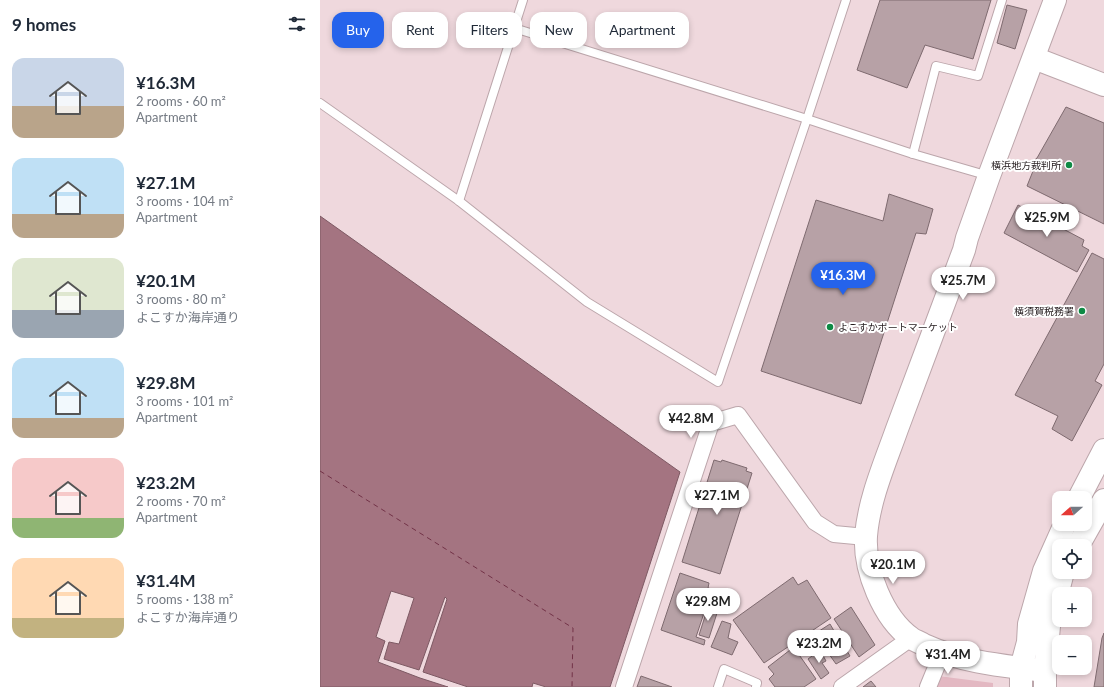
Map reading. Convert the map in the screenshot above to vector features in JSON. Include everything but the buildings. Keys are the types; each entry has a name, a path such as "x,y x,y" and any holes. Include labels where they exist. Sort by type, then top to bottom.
{"street":[{"path":"1055,0 989,176 964,250 882,472 869,514 866,537 868,566 879,595 894,623 911,638 942,653 985,662 1021,678 1045,679 1049,626 1061,579"},
{"path":"1034,58 1104,85"},
{"path":"624,687 711,423 738,414 815,522 834,534 866,537"},
{"path":"1083,491 1104,450"},
{"path":"1082,539 1104,500"},
{"path":"1021,678 1028,642 1029,624 1044,571 1063,531"},
{"path":"842,687 911,638"},
{"path":"928,687 942,653"}],"lane":[{"path":"520,12 524,0"},
{"path":"320,103 459,201 587,302 718,382 846,0"},
{"path":"913,154 936,66 978,76 1002,0"},
{"path":"522,31 913,154 989,176"},
{"path":"459,201 508,48"},
{"path":"718,687 724,669 757,683 756,687"}],"shaded area":[{"path":"320,216 680,472 610,687 546,687 533,683 532,687 468,687 423,672 447,599 445,597 419,670 384,659 389,642 399,644 414,598 391,591 376,637 385,641 378,662 448,687 320,687"},
{"path":"938,676 993,683 993,687 935,687"}],"ferry route":[{"path":"320,471 573,628 572,687"}],"place":[{"name":"横浜地方裁判所","path":"1069,165"},
{"name":"横須賀税務署","path":"1082,311"},
{"name":"よこすかポートマーケット","path":"830,327"}]}
